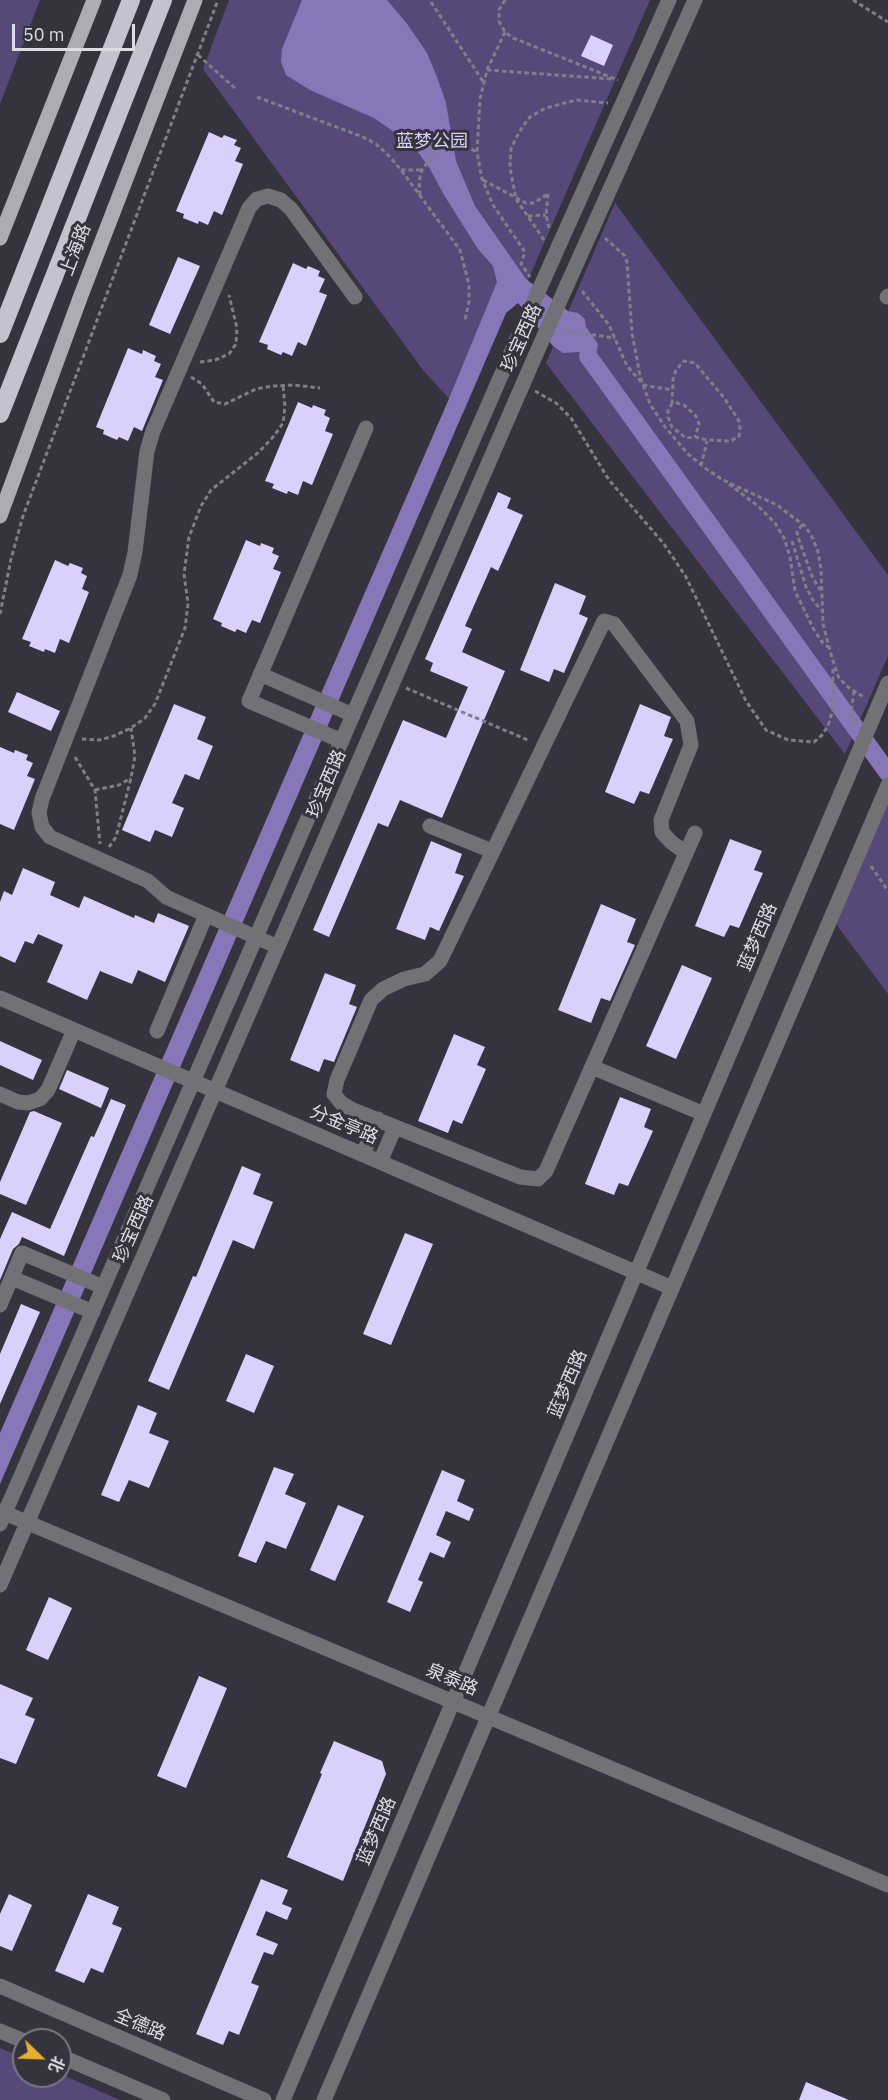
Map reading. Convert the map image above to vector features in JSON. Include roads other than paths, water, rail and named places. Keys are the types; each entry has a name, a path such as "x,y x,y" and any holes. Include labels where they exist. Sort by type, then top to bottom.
{"highway":[{"path":"0,334 131,0"},
{"name":"上海路","path":"0,414 163,0"}],"main road":[{"path":"0,238 94,0"},
{"name":"上海路","path":"0,516 80,298 195,0"}],"street":[{"name":"珍宝西路","path":"2,1516 517,339 539,281 555,256 669,0"},
{"name":"珍宝西路","path":"0,1585 563,292 695,0"},
{"path":"278,947 166,897 148,881 50,837 42,827 39,813 42,799 130,575 135,552 147,451 249,208 257,199 268,196 281,200 291,209 355,297"},
{"path":"342,741 249,702 366,428"},
{"path":"686,853 662,832 661,820 691,745 687,721 614,624 604,621 440,961 424,974 404,979 383,989 371,1000 341,1070 334,1094 341,1102 378,1119 520,1176 538,1179 546,1171 686,853 694,833"},
{"path":"260,674 353,715"},
{"name":"蓝梦西路","path":"283,2100 852,767 866,725 878,706 888,683"},
{"path":"324,2100 888,785"},
{"path":"430,826 492,851"},
{"path":"157,1031 206,915"},
{"name":"分金亭路","path":"0,998 672,1288"},
{"path":"0,1094 18,1102 28,1103 40,1099 48,1090 74,1030"},
{"path":"592,1067 704,1114"},
{"path":"363,1154 378,1119"},
{"path":"380,1162 395,1126"},
{"path":"0,1305 22,1253 104,1287"},
{"path":"12,1278 93,1311"},
{"name":"泉泰路","path":"2,1516 27,1523 888,1885"},
{"name":"全德路","path":"0,1986 264,2100"},
{"path":"72,2061 163,2100"}],"waterway":[{"path":"588,356 888,773"}],"park label":[{"name":"蓝梦公园","path":"432,142"}]}
